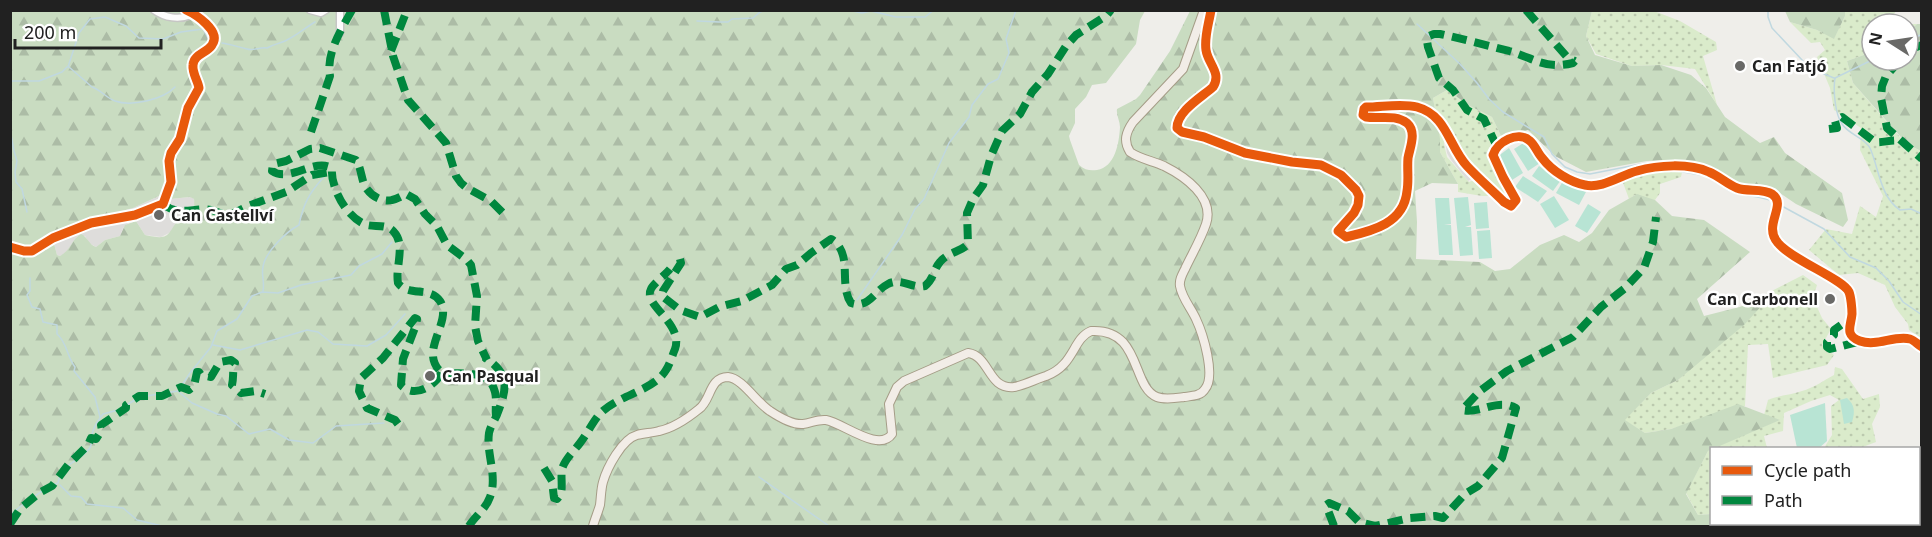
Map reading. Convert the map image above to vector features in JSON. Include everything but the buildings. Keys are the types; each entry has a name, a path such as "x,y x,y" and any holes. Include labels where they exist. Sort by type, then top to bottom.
{"main road":[{"path":"593,526 604,480 625,442 635,435 670,427 700,409 706,402 712,386 722,378 738,381 762,406 792,423 803,424 825,420 880,441 888,439 892,434 890,399 904,381 968,353 980,358 997,382 1005,386 1016,386 1056,371 1067,362 1081,338 1092,331 1111,334 1123,342 1148,389 1154,395 1167,399 1196,395 1204,391 1209,381 1207,353 1196,319 1181,292 1180,281 1206,226 1208,215 1206,205 1202,196 1178,175 1130,152 1126,139 1133,122 1183,69 1204,10"}],"street":[{"path":"10,247 32,251 53,238 91,223 135,215 164,204 171,182 169,161 171,153 182,135 188,108 199,88 192,69 193,63 214,42 214,36 200,18 189,13 186,17 172,18 154,10"},
{"path":"310,10 321,14 326,10"},
{"path":"340,10 340,33"},
{"path":"1211,10 1205,50 1217,75 1217,81 1181,117 1177,128 1182,132 1204,137 1245,153 1321,165 1341,175 1359,196 1354,213 1338,231 1346,237 1361,234 1391,221 1403,208 1407,191 1408,160 1412,140 1410,128 1406,123 1395,118 1366,117 1363,112 1366,107 1412,106 1428,112 1442,122 1466,165 1511,206 1516,200 1493,155 1497,147 1510,138 1525,138 1530,141 1551,168 1584,185 1598,185 1642,170 1687,167 1710,172 1741,189 1771,193 1779,206 1772,222 1775,240 1804,263 1839,281 1849,291 1852,315 1849,328 1852,335 1861,341 1878,343 1910,339 1922,347"}],"shaded area":[{"path":"1447,132 1454,146 1477,175 1468,181 1447,153"},
{"path":"159,196 170,199 191,197 194,199 195,203 190,218 184,219 175,225 171,232 161,237 145,235 136,221 128,223 120,236 105,240 96,247 89,243 85,236 78,236 64,255 57,255 52,236 90,220 133,208"}],"green space":[{"path":"10,11 1145,11 1140,20 1136,44 1106,83 1092,85 1086,97 1075,109 1075,123 1069,136 1079,165 1085,169 1097,170 1108,164 1115,154 1120,125 1117,109 1140,95 1170,51 1190,11 1592,11 1586,36 1595,55 1632,66 1661,65 1691,75 1706,88 1725,117 1760,143 1774,137 1785,153 1842,193 1848,220 1843,227 1796,204 1774,189 1738,184 1718,172 1671,160 1647,161 1586,172 1555,156 1528,130 1502,138 1492,117 1470,106 1447,90 1433,98 1440,152 1458,184 1432,183 1415,191 1416,259 1480,262 1495,271 1510,269 1540,245 1564,235 1579,242 1592,233 1609,210 1637,194 1655,200 1672,216 1704,220 1750,252 1697,299 1704,316 1767,300 1744,325 1678,380 1651,393 1625,420 1645,433 1671,429 1738,404 1780,420 1717,447 1710,447 1686,494 1698,515 1710,514 1710,525 1839,526 11,526","holes":["159,196 170,199 190,197 194,199 194,207 189,218 187,220 180,218 167,235 160,237 145,235 136,221 125,225 120,236 105,240 96,247 81,234 63,254 57,255 52,236 90,220 133,208"]},
{"path":"1592,11 1654,11 1680,21 1716,42 1717,50 1703,56 1717,105 1695,69 1661,65 1632,66 1596,54 1586,36"},
{"path":"1785,11 1845,11 1845,16 1834,39 1817,30 1790,22"},
{"path":"1845,11 1896,11 1860,12 1860,56 1847,61 1853,83 1906,144 1921,151 1921,338 1909,330 1908,324 1895,307 1885,285 1858,273 1839,275 1809,250 1826,229 1852,234 1860,206 1876,217 1883,196 1860,150 1861,128 1834,110 1830,88 1817,57 1825,50 1820,42 1811,43 1790,22 1834,38 1845,16"},
{"path":"1921,24 1921,151 1907,144 1853,83 1847,61 1860,56 1860,72 1920,72"},
{"path":"1447,90 1470,106 1492,117 1502,138 1492,146 1490,154 1513,202 1508,202 1470,164 1446,120 1436,116 1433,98"},
{"path":"1438,123 1445,135 1444,144 1447,157 1469,182 1477,179 1493,196 1458,192 1458,184 1440,152"},
{"path":"1525,142 1540,163 1528,171 1514,149"},
{"path":"1509,148 1523,173 1512,180 1497,157"},
{"path":"1539,166 1561,180 1553,191 1532,176"},
{"path":"1647,172 1682,172 1681,177 1660,184 1660,193 1655,200 1635,195 1629,199 1622,180"},
{"path":"1523,176 1547,191 1538,202 1515,187"},
{"path":"1563,181 1586,192 1579,205 1556,193"},
{"path":"1554,196 1569,220 1555,228 1540,204"},
{"path":"1468,197 1471,225 1465,227 1471,227 1473,255 1460,256 1454,198"},
{"path":"1435,198 1449,198 1451,224 1444,225 1451,225 1453,255 1439,255"},
{"path":"1487,202 1489,228 1476,229 1474,203"},
{"path":"1588,204 1601,212 1587,233 1575,226"},
{"path":"1490,230 1492,258 1479,259 1477,231"},
{"path":"1803,275 1817,285 1813,298 1822,318 1831,329 1822,345 1834,355 1827,365 1773,378 1768,344 1748,345 1745,406 1671,429 1645,433 1624,420 1651,393 1678,380 1765,301 1738,308"},
{"path":"1835,367 1842,369 1863,399 1879,394 1880,407 1872,424 1876,442 1863,447 1825,447 1832,435 1831,406 1839,400 1830,395 1784,413 1783,431 1764,436 1767,447 1715,447 1779,420 1764,415 1768,400 1806,390 1834,375"},
{"path":"1847,398 1853,406 1854,415 1852,422 1844,424 1840,400"},
{"path":"1825,403 1827,441 1820,447 1797,447 1790,415"},
{"path":"1710,450 1710,514 1698,515 1686,493"}],"waterway":[{"path":"697,21 728,22 732,19 753,18 766,10"},
{"path":"848,10 862,13 871,11 896,17 925,17 934,10"},
{"path":"857,300 902,235 915,209 924,199 949,143 969,117 972,105 988,84 998,79 1009,53 1006,39 1016,10"},
{"path":"1768,10 1772,28 1803,61 1812,69 1834,78"},
{"path":"68,67 79,33 90,19 105,17 126,26 139,38 163,39 181,32 203,29 208,38"},
{"path":"222,43 249,49 267,48 289,39 315,22"},
{"path":"1417,24 1460,64 1503,112 1544,137 1552,154 1565,167 1590,174 1646,163 1656,165"},
{"path":"1835,78 1860,66"},
{"path":"10,81 39,81 62,72 67,67"},
{"path":"69,67 92,87 122,103 156,98 175,87"},
{"path":"1835,78 1835,102 1840,120 1848,131 1864,141 1870,148 1888,198 1900,210 1911,209 1922,214"},
{"path":"10,130 17,161 16,182 22,189 27,212"},
{"path":"1666,169 1707,176 1738,194 1774,201"},
{"path":"263,291 263,270 268,255 282,237 299,225 307,200 323,178"},
{"path":"1780,205 1824,229 1850,257 1876,268 1889,281 1903,302 1922,315"},
{"path":"10,516 33,497 58,483 66,467 90,447 92,433 103,414 118,410 140,397 178,391 211,347 217,331 237,319 252,296 262,292 278,293 301,285 351,275 359,266 382,254 392,242"},
{"path":"30,278 30,291 27,295 32,307 40,309 43,322 57,325 57,334 63,341 75,367 74,371 95,397 100,417"},
{"path":"213,345 240,350 307,330 318,332 333,344 367,346 386,335 405,314"},
{"path":"179,392 192,403 226,416 249,434 270,429 289,440 313,443 336,426 384,423"},
{"path":"759,477 829,526"},
{"path":"60,485 71,496 81,497 87,504 123,508 137,520 162,526"}],"marked path":[{"path":"311,132 330,76 332,50 352,10"},
{"path":"384,10 393,56 408,100 446,143 456,176 461,183 491,201 503,213"},
{"path":"391,51 407,10"},
{"path":"680,259 681,263 662,296 680,310 700,317 719,307 742,301 772,285 786,269 797,265 831,239 842,252 847,295 851,303 862,304 893,282 925,286 943,259 968,244 967,213 983,185 991,156 1002,131 1020,114 1032,92 1048,74 1066,46 1076,35 1106,16 1111,10"},
{"path":"1526,10 1567,57 1575,61"},
{"path":"1497,147 1484,119 1467,110 1453,90 1439,78 1428,47 1429,36 1440,34 1457,38 1509,51 1547,64 1563,65 1575,61"},
{"path":"1890,72 1882,86 1881,98 1887,128 1922,159"},
{"path":"1829,129 1837,128 1835,121 1842,117 1875,142 1902,141"},
{"path":"439,370 434,362 433,353 443,309 436,296 407,290 398,283 400,250 394,232 385,227 367,225 353,216 337,193 332,168 317,166 294,173 279,174 272,171 273,164 286,161 310,149 320,148 356,160 366,188 375,197 388,201 406,194 415,199 437,226 447,245 471,265 477,296 475,326 478,341 487,360"},
{"path":"163,204 175,210 205,209 230,215 286,192 312,175 331,172"},
{"path":"1334,526 1326,505 1329,503 1348,511 1359,522 1375,526 1410,518 1435,516 1443,518 1465,494 1478,486 1502,458 1516,408 1509,405 1495,405 1476,410 1462,410 1480,391 1507,371 1573,337 1601,307 1624,289 1644,268 1653,242 1656,217"},
{"path":"544,468 552,481 554,498 557,499 562,489 563,465 598,416 614,403 652,384 666,370 675,349 676,340 674,331 650,295 652,287 670,269"},
{"path":"398,424 395,420 367,408 359,391 361,378 383,358 415,318 417,319 416,325 403,359 401,385 406,389 418,391 429,386 442,372 480,376 492,384 496,398 496,416"},
{"path":"1841,325 1834,330 1834,335 1827,342 1827,347 1830,349 1861,341"},
{"path":"469,526 490,497 493,481 489,433 505,387 498,369 484,357"},
{"path":"10,524 20,509 39,493 52,486 68,465 88,445 91,438 96,439 102,430 101,425 139,396 162,396 181,387 189,390 194,386 197,372 211,377 220,362 231,360 235,363 232,385 241,393 256,391 265,394"}],"cycle path":[{"path":"10,247 32,251 53,238 91,223 135,215 163,204 171,182 169,161 171,153 180,139 188,108 199,88 193,71 194,61 210,48 214,40 211,29 186,10"},
{"path":"1211,10 1206,45 1207,55 1216,77 1215,82 1213,87 1185,110 1177,128 1182,132 1204,137 1245,153 1321,165 1341,175 1359,196 1354,213 1338,231 1346,237 1366,232 1394,218 1405,202 1407,191 1408,158 1412,135 1410,127 1398,119 1366,117 1363,115 1364,109 1398,105 1417,107 1435,117 1467,166 1511,206 1516,200 1493,155 1503,142 1514,137 1530,141 1541,157 1556,172 1567,179 1585,185 1598,185 1645,169 1683,166 1709,172 1737,188 1768,192 1776,199 1777,204 1773,229 1778,243 1794,256 1837,281 1849,292 1852,336 1866,342 1904,338 1913,340 1922,347"}],"place":[{"name":"Can Fatjó","path":"1740,66"},
{"name":"Can Castellví","path":"159,215"},
{"name":"Can Carbonell","path":"1830,299"},
{"name":"Can Pasqual","path":"430,376"}]}
